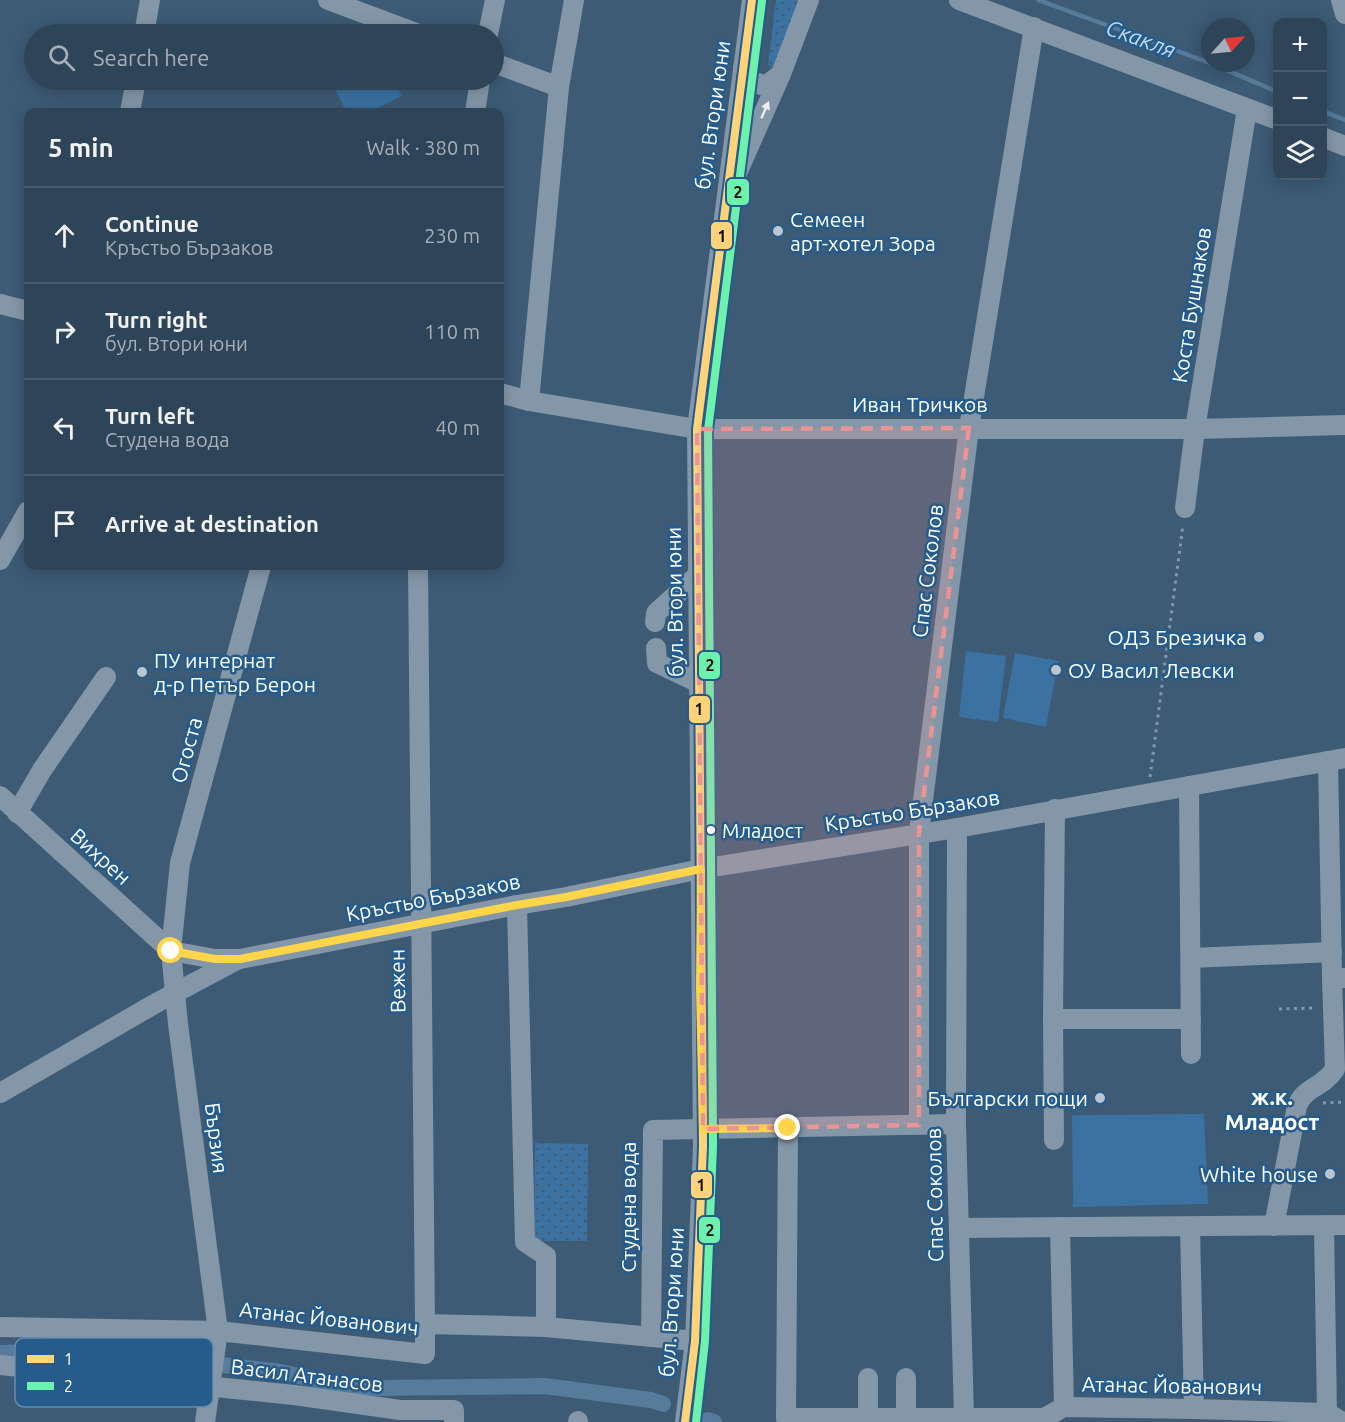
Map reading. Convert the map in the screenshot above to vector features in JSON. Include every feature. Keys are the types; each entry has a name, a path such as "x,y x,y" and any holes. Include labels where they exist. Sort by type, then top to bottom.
{"street":[{"path":"146,24 150,0"},
{"path":"328,0 392,24"},
{"path":"490,24 495,0"},
{"path":"529,400 558,87 574,0"},
{"name":"бул. Втори юни","path":"685,1422 695,1341 703,1129 697,429 724,202 752,0"},
{"path":"724,202 781,74 809,0"},
{"path":"959,0 1273,118"},
{"path":"1341,0 1345,14"},
{"name":"Спас Соколов","path":"919,1125 919,833 969,428 1034,27"},
{"path":"504,67 558,87"},
{"path":"743,68 753,81 762,85 768,84 781,74"},
{"path":"131,108 134,90"},
{"path":"476,108 478,90"},
{"name":"Коста Бушнаков","path":"1185,508 1195,429 1247,109"},
{"path":"1327,139 1345,146"},
{"path":"0,304 24,310"},
{"name":"Иван Тричков","path":"504,394 697,429 1195,429 1345,425"},
{"path":"0,560 24,519"},
{"name":"Огоста","path":"171,951 180,863 260,570"},
{"name":"Вежен","path":"418,570 425,1324"},
{"path":"655,622 656,613 698,575"},
{"path":"656,648 657,663 699,683"},
{"path":"17,813 42,770 106,677"},
{"path":"1274,1226 1297,1106 1301,1096 1329,1078 1335,1069 1333,1008 1339,978 1332,952 1337,759"},
{"name":"Кръстьо Бързаков","path":"171,951 215,959 240,959 701,869 957,828 1337,759"},
{"path":"1188,786 1191,1054"},
{"name":"Вихрен","path":"0,796 171,951"},
{"path":"1054,809 1054,1140"},
{"name":"Спас Соколов","path":"957,828 956,1124 964,1417"},
{"path":"517,905 525,1242 546,1256 546,1327"},
{"name":"Бързия","path":"171,951 218,1331 213,1372"},
{"path":"1191,958 1332,952"},
{"name":"Кръстьо Бързаков","path":"0,1092 240,959"},
{"path":"1053,1019 1191,1019"},
{"name":"Студена вода","path":"651,1336 653,1130 956,1124"},
{"name":"Атанас Йованович","path":"788,1128 786,1418 915,1420 964,1417 1044,1418 1064,1407 1194,1408 1335,1418"},
{"path":"958,1228 1345,1225"},
{"path":"1324,1226 1335,1418"},
{"path":"1060,1227 1064,1407"},
{"path":"1190,1227 1194,1408"},
{"name":"Атанас Йованович","path":"0,1327 218,1331 425,1354 425,1324 546,1327 695,1341"},
{"name":"Васил Атанасов","path":"0,1365 15,1367"},
{"path":"868,1378 868,1419"},
{"path":"906,1378 915,1420"},
{"name":"Васил Атанасов","path":"213,1388 294,1395 400,1410 454,1410 454,1422"},
{"name":"Бързия","path":"205,1422 208,1407"}],"path":[{"path":"1148,793 1185,508"},
{"path":"1279,1009 1333,1008"}],"highlighted area":[{"path":"969,428 919,833 919,1125 703,1129 697,429"}],"shaded area":[{"path":"776,0 802,0 775,68 768,65"},
{"path":"335,90 399,90 402,96 377,108 345,108"},
{"path":"966,651 1006,656 998,722 959,717"},
{"path":"1015,653 1058,661 1046,727 1003,718"},
{"path":"1204,1114 1208,1204 1073,1207 1072,1115"},
{"path":"535,1143 588,1144 587,1241 534,1241"}],"waterway":[{"name":"Скакля","path":"1038,0 1201,60"},
{"name":"Скакля","path":"1231,72 1273,90"},
{"name":"Скакля","path":"1327,113 1345,120"},
{"path":"0,1353 15,1353"},
{"path":"213,1364 281,1372 335,1384 377,1388 545,1386 651,1400 663,1404"},
{"path":"708,1420 714,1422"}],"transit line":[{"name":"1","path":"685,1422 695,1341 703,1146 697,429 752,0"},
{"name":"2","path":"696,1422 705,1341 713,1146 708,430 762,1"}],"place":[{"name":"Семеен арт-хотел Зора","path":"778,231"},
{"name":"ОДЗ Брезичка","path":"1259,637"},
{"name":"ОУ Васил Левски","path":"1056,670"},
{"name":"ПУ интернат д-р Петър Берон","path":"142,672"},
{"name":"Младост","path":"711,830"},
{"name":"Български пощи","path":"1100,1098"},
{"name":"White house","path":"1330,1174"}],"district":[{"name":"ж.к. Младост","path":"1272,1108"}],"route":[{"path":"171,951 215,959 240,959 701,869 700,989 703,1129 788,1128"}]}
